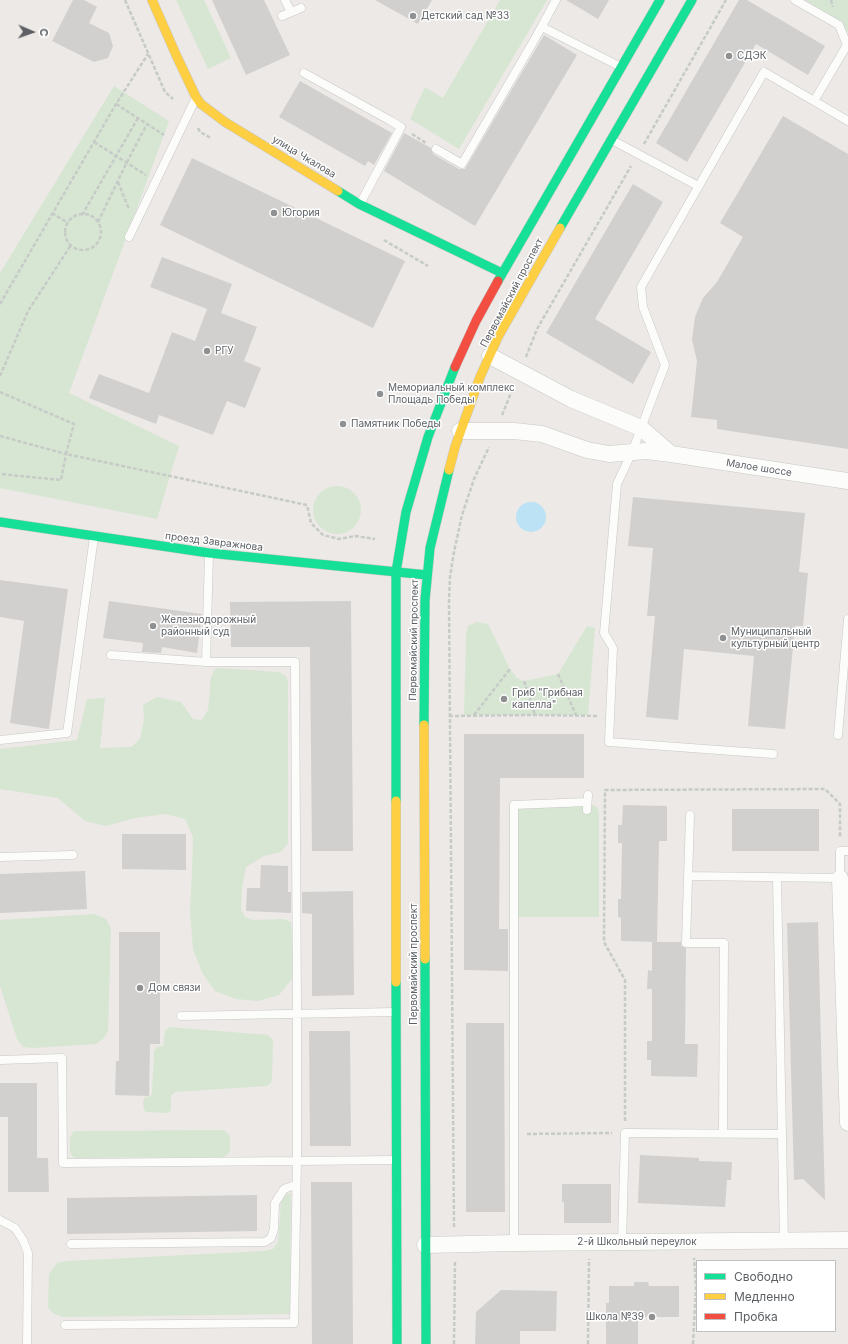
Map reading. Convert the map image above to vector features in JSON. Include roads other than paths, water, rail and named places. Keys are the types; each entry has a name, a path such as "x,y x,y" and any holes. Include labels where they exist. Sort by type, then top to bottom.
{"main road":[{"name":"улица Чкалова","path":"152,0 196,97 201,104 225,122 360,204 502,273"},
{"name":"Первомайский проспект","path":"397,1344 396,572 406,512 428,437 454,368 476,321 502,273 660,0"},
{"name":"Первомайский проспект","path":"426,1344 424,697 425,600 430,548 460,431 480,377 499,335 692,0"},
{"name":"проезд Завражнова","path":"0,522 209,553 427,575"}],"street":[{"path":"490,356 571,399 641,428 671,454"},
{"name":"Малое шоссе","path":"460,431 514,431 542,434 587,450 609,454 646,451 848,481"},
{"path":"840,878 848,1123"},
{"name":"2-й Школьный переулок","path":"425,1245 455,1243 848,1240"}],"lane":[{"path":"285,0 291,12"},
{"path":"436,149 462,164 556,0"},
{"path":"795,0 840,25 848,44 814,101"},
{"path":"282,16 301,8"},
{"path":"542,26 621,67"},
{"path":"773,754 609,742 613,648 604,633 617,484 632,452 665,365 644,307 641,287 764,72 848,121"},
{"path":"304,74 391,120 401,127 360,204"},
{"path":"129,237 196,97"},
{"path":"611,140 698,186"},
{"path":"0,740 67,733 94,536"},
{"path":"206,662 209,553"},
{"path":"838,735 848,619"},
{"path":"65,1325 294,1323 297,1014 295,662 206,662 110,656"},
{"path":"514,1243 514,804 587,802"},
{"path":"690,815 686,943 724,943 723,1134"},
{"path":"688,876 840,878 844,851"},
{"path":"0,857 72,855"},
{"path":"776,878 784,1241"},
{"path":"181,1016 396,1012"},
{"path":"0,1060 62,1058 63,1163 396,1160"},
{"path":"622,1242 625,1133 782,1134"},
{"path":"71,1244 265,1242 271,1238 274,1229 275,1203 284,1189 295,1185"},
{"path":"0,1220 15,1228 23,1240 28,1253 27,1344"}],"water":[{"path":"531,502 542,506 546,517 542,528 531,532 520,528 516,517 520,506"}],"place":[{"name":"Детский сад №33","path":"413,16"},
{"name":"СДЭК","path":"729,56"},
{"name":"Югория","path":"274,213"},
{"name":"РГУ","path":"207,351"},
{"name":"Мемориальный комплекс Площадь Победы","path":"380,394"},
{"name":"Памятник Победы","path":"343,424"},
{"name":"Железнодорожный районный суд","path":"153,626"},
{"name":"Муниципальный культурный центр","path":"723,638"},
{"name":"Гриб \"Грибная капелла\"","path":"504,699"},
{"name":"Дом связи","path":"140,988"},
{"name":"Школа №39","path":"652,1317"}]}
